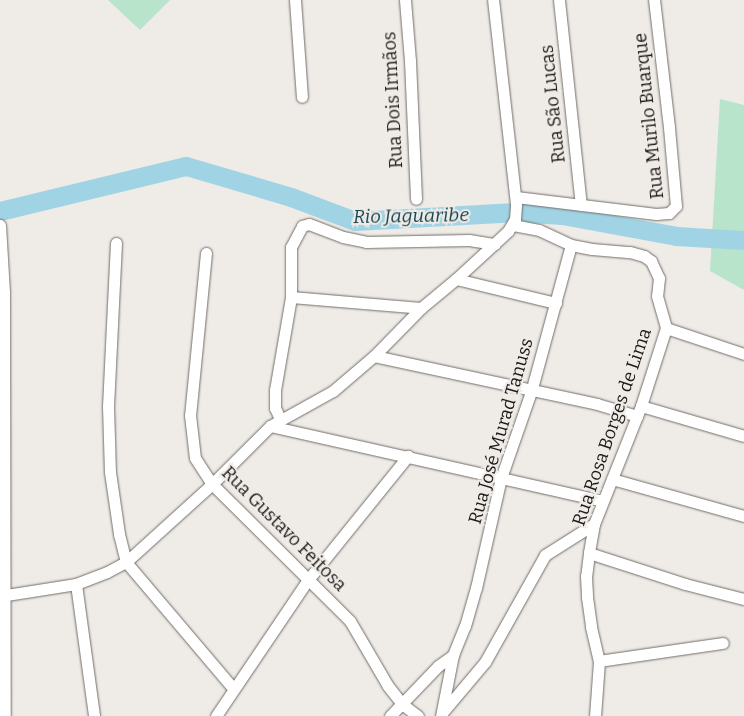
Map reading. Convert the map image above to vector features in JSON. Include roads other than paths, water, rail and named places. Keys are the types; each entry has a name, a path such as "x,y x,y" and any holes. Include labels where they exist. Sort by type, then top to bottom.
{"street":[{"path":"295,0 302,97"},
{"name":"Rua Dois Irmãos","path":"405,0 410,61 416,199"},
{"path":"2,595 76,584 108,572 126,562 212,484 270,426 333,391 374,356 421,308 495,244 514,222 516,200 493,0"},
{"name":"Rua São Lucas","path":"559,0 581,204"},
{"name":"Rua Murilo Buarque","path":"581,204 656,214 673,210 677,199 654,0"},
{"path":"516,200 581,204"},
{"name":"Rua Rosa Borges de Lima","path":"514,222 539,230 571,245 630,252 652,261 659,278 658,296 666,328 639,411 594,524 589,553 586,576 591,627 599,661 595,716"},
{"path":"280,419 275,408 275,390 291,297 292,247 298,230 305,224 343,237 366,242 469,240 495,244"},
{"path":"0,227 4,293 2,595 5,716"},
{"path":"116,243 108,415 110,472 119,534 126,562 233,688"},
{"name":"Rua José Murad Tanuss","path":"441,715 453,655 465,626 476,588 501,478 531,392 571,245"},
{"name":"Rua Gustavo Feitosa","path":"206,253 190,415 194,458 212,484 307,581 336,605 350,621 377,670 402,704 418,716"},
{"path":"456,279 556,303"},
{"path":"291,297 421,308"},
{"path":"666,328 744,354"},
{"path":"374,356 531,392 639,411 744,436"},
{"path":"270,426 603,501"},
{"path":"216,716 233,688 307,581 408,456"},
{"path":"612,478 744,516"},
{"path":"441,715 484,662 545,555 594,524"},
{"path":"589,553 685,584 744,599"},
{"path":"76,584 94,716"},
{"path":"599,661 723,643"},
{"path":"390,716 438,666 453,655"}],"waterway":[{"name":"Rio Jaguaribe","path":"0,211 186,166 291,197 355,221 516,212 562,215 676,236 744,240"}]}
